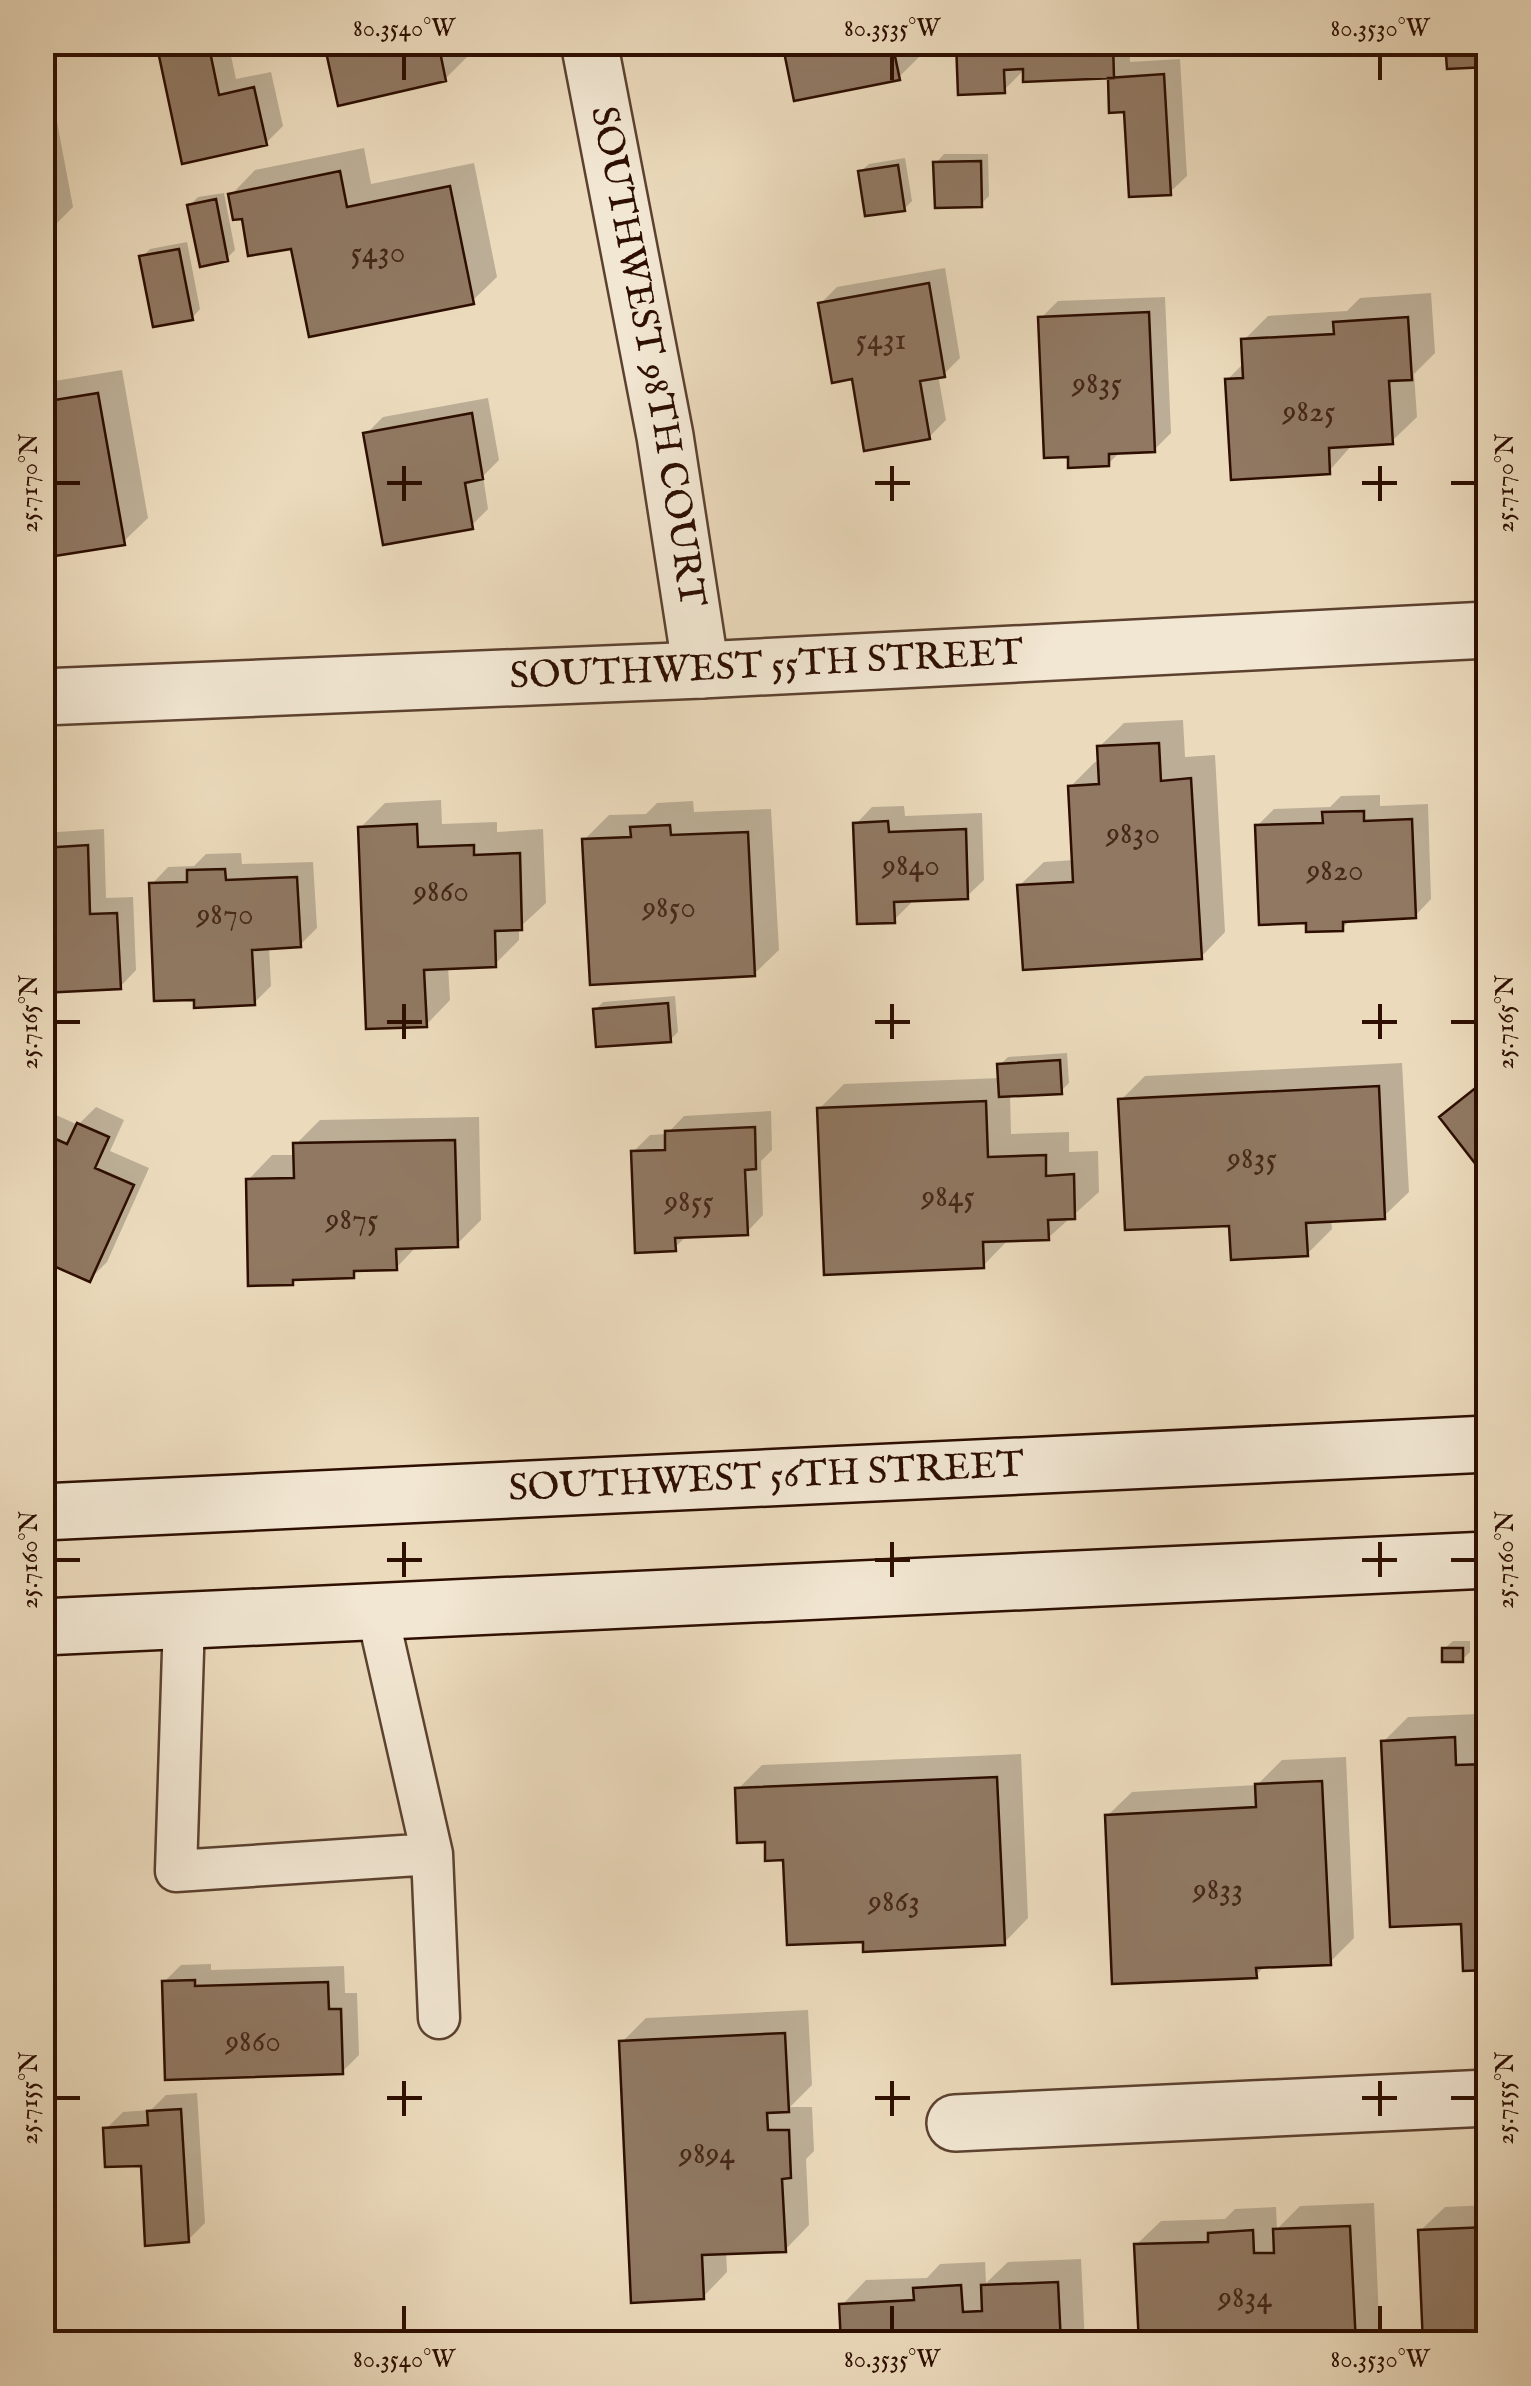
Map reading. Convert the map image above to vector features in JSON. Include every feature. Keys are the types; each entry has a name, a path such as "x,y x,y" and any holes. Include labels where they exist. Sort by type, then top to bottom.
{"main road":[{"name":"SOUTHWEST 98TH COURT","path":"589,42 672,475 701,670"},
{"name":"SOUTHWEST 55TH STREET","path":"42,697 701,670 1488,630"},
{"name":"SOUTHWEST 56TH STREET","path":"42,1512 1488,1444"},
{"path":"42,1627 1488,1560"},
{"path":"956,2123 1488,2098"}],"lane":[{"path":"377,1612 432,1854 438,2018"},
{"path":"184,1620 176,1871 432,1854"}],"building":[{"path":"156,42 208,42 219,95 254,87 267,145 182,164"},
{"path":"309,42 438,42 446,81 338,106 326,52 312,55"},
{"path":"782,42 892,42 900,80 794,101"},
{"path":"956,42 1113,42 1114,78 1023,82 1023,69 1004,70 1005,93 958,95"},
{"path":"1246,42 1358,42 1358,46 1246,52"},
{"path":"1445,42 1488,42 1488,67 1447,69"},
{"path":"1164,74 1171,195 1129,197 1124,112 1109,113 1108,78"},
{"path":"981,161 982,207 935,208 933,162"},
{"path":"898,165 905,211 865,216 858,171"},
{"path":"340,171 347,207 450,186 474,304 309,337 291,249 248,256 242,219 233,220 228,194"},
{"path":"216,199 228,261 200,267 187,205"},
{"path":"179,249 193,320 153,327 139,256"},
{"path":"929,283 945,377 920,381 930,439 864,451 852,379 832,383 818,303"},
{"path":"1149,312 1155,452 1109,454 1109,466 1068,468 1068,457 1044,458 1038,317"},
{"path":"1408,317 1412,380 1389,381 1393,444 1329,448 1330,474 1231,480 1225,379 1243,378 1241,339 1334,334 1333,322"},
{"path":"98,393 125,545 42,558 42,402"},
{"path":"472,413 483,479 465,483 473,529 383,545 363,433"},
{"path":"1159,743 1161,781 1191,778 1202,959 1023,970 1017,885 1073,882 1068,786 1099,784 1097,746"},
{"path":"1488,810 1488,924 1482,925 1476,811"},
{"path":"1364,811 1364,821 1412,819 1416,918 1343,922 1343,931 1306,932 1306,923 1259,925 1255,825 1323,823 1322,812"},
{"path":"888,821 889,832 966,829 968,899 894,902 895,923 857,924 853,823"},
{"path":"417,824 418,847 474,845 474,855 520,853 522,930 495,931 496,967 424,970 427,1027 366,1029 358,827"},
{"path":"670,825 671,835 748,832 755,976 590,985 582,839 631,837 630,827"},
{"path":"88,845 90,914 117,913 121,989 42,993 42,848"},
{"path":"225,869 226,880 297,877 301,947 252,950 255,1005 194,1008 194,1000 154,1001 149,883 187,882 187,870"},
{"path":"668,1003 671,1042 596,1047 593,1009"},
{"path":"1060,1060 1062,1094 999,1097 997,1064"},
{"path":"1488,1078 1488,1180 1439,1117"},
{"path":"1379,1086 1385,1219 1306,1223 1308,1256 1231,1260 1229,1226 1125,1230 1118,1099"},
{"path":"986,1101 988,1157 1046,1155 1046,1176 1074,1174 1075,1219 1048,1220 1049,1240 983,1242 984,1268 824,1275 817,1108"},
{"path":"77,1123 109,1137 95,1168 134,1185 90,1282 42,1261 42,1133 67,1144"},
{"path":"755,1127 756,1169 745,1170 748,1235 675,1238 676,1251 635,1253 631,1151 665,1150 665,1131"},
{"path":"455,1140 458,1247 396,1249 397,1270 354,1271 354,1278 248,1286 246,1179 294,1178 293,1143"},
{"path":"1442,1648 1463,1648 1463,1662 1442,1662"},
{"path":"1455,1737 1456,1765 1488,1764 1488,1970 1463,1971 1461,1924 1390,1927 1381,1741"},
{"path":"997,1777 1005,1945 863,1952 863,1942 787,1945 783,1860 765,1861 765,1842 737,1843 735,1788"},
{"path":"1322,1781 1331,1965 1256,1968 1257,1978 1112,1984 1105,1815 1256,1807 1255,1784"},
{"path":"195,1980 195,1986 328,1982 329,2009 341,2009 343,2074 165,2080 162,1981"},
{"path":"785,2033 789,2112 767,2113 768,2130 789,2130 791,2178 782,2179 786,2252 702,2255 704,2299 631,2303 619,2041"},
{"path":"181,2109 189,2242 145,2246 141,2166 105,2167 103,2128 148,2125 147,2111"},
{"path":"1350,2226 1356,2344 1139,2344 1134,2244 1208,2242 1208,2233 1253,2230 1254,2253 1274,2253 1273,2229"},
{"path":"1488,2227 1488,2344 1423,2344 1418,2230"},
{"path":"1058,2282 1061,2344 841,2344 839,2304 914,2300 913,2288 961,2285 963,2312 982,2311 981,2285"}]}
